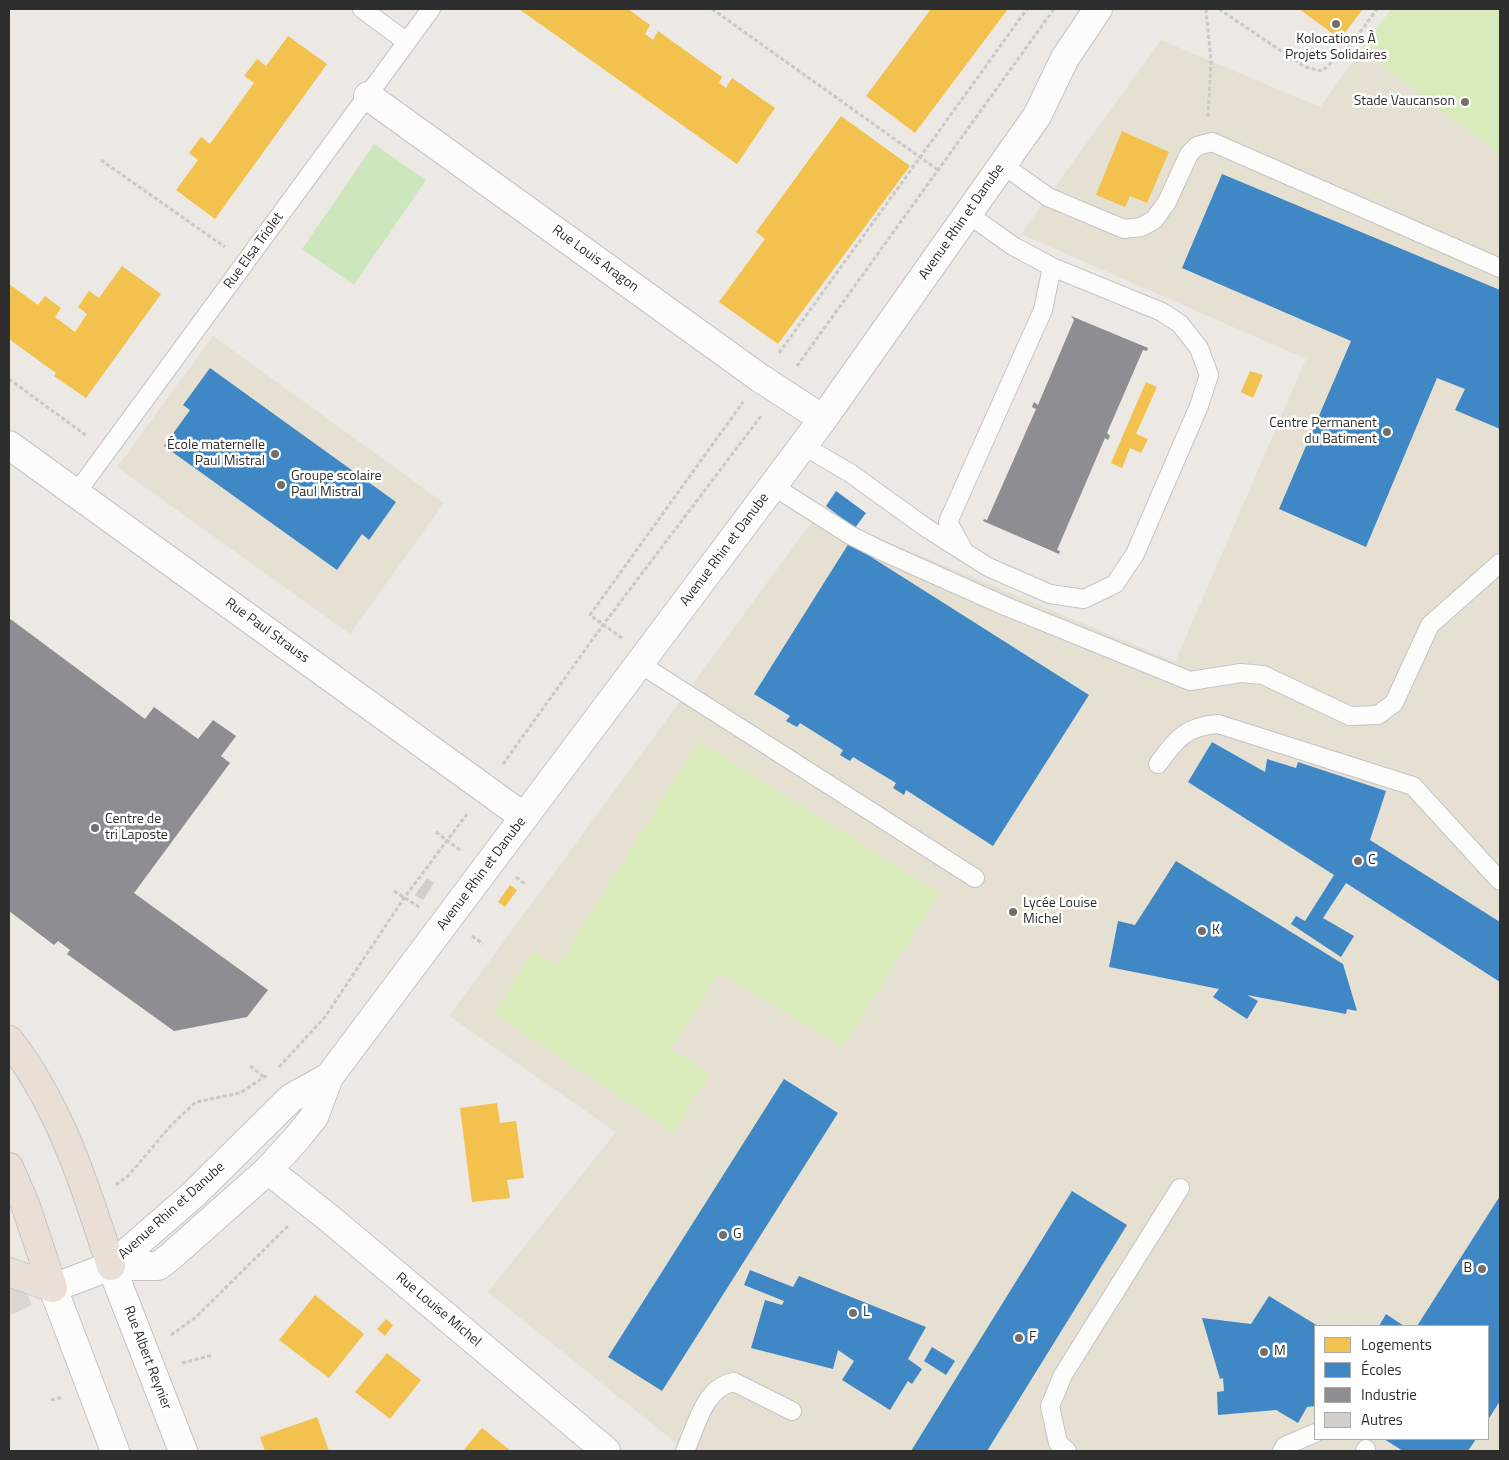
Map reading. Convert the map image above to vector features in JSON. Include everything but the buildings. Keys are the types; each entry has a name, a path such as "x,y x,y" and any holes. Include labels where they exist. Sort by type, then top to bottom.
{"highway":[{"path":"9,1040 53,1112 83,1181 111,1266"},
{"path":"9,1167 25,1204 53,1288"},
{"path":"9,1272 53,1288"}],"street":[{"name":"Avenue Rhin et Danube","path":"111,1266 158,1266 268,1170 314,1116 329,1077 823,420 1037,116 1065,58 1098,9"},
{"name":"Rue Louis Aragon","path":"368,96 770,385 823,420"},
{"name":"Rue Paul Strauss","path":"9,445 77,492 524,817"},
{"name":"Avenue Rhin et Danube","path":"111,1266 194,1194 291,1098 329,1077"},
{"name":"Rue Louise Michel","path":"268,1170 315,1207 606,1451"},
{"path":"111,1266 53,1288 115,1451"},
{"name":"Rue Albert Reynier","path":"111,1266 183,1451"}],"lane":[{"path":"362,9 407,42"},
{"name":"Rue Elsa Triolet","path":"77,492 431,9"},
{"path":"1003,165 1048,197 1124,229 1142,227 1154,220 1168,202 1189,154 1197,146 1212,142 1500,268"},
{"path":"804,446 850,473 988,567 1050,594 1084,599 1114,584 1135,554 1199,406 1209,375 1199,348 1180,324 1162,312 1052,267 1013,246 968,214"},
{"path":"965,553 948,522 1042,310 1052,267"},
{"path":"773,486 850,535 882,551 1136,661 1190,681 1241,673 1263,675 1350,716 1378,715 1394,703 1430,625 1500,563"},
{"path":"640,664 975,878"},
{"path":"1158,764 1172,744 1188,730 1201,725 1218,724 1413,786 1500,881"},
{"path":"1067,1451 1058,1444 1050,1406 1063,1375 1180,1188"},
{"path":"685,1451 713,1391 723,1384 734,1382 792,1411"},
{"path":"1282,1451 1285,1446 1314,1433"}],"path":[{"path":"712,9 938,170"},
{"path":"89,1198 104,1193 129,1175 173,1124 196,1102 240,1093 278,1067 325,1017 404,898 486,789 603,625 770,385 920,157 1027,9"},
{"path":"590,615 938,170 1054,9"},
{"path":"1206,9 1211,61"},
{"path":"1220,9 1305,67 1322,71 1350,46 1377,9"},
{"path":"101,160 246,262"},
{"path":"9,379 107,450"},
{"path":"436,832 463,853"},
{"path":"394,891 422,909"},
{"path":"468,933 483,944"}],"shaded area":[{"name":"Lycée Louise Michel","path":"1161,40 1320,107 1361,50 1500,154 1500,1451 686,1451 488,1292 616,1132 449,1016 805,531 826,506 855,528 1175,662 1306,359 1021,234"},
{"name":"Groupe scolaire Paul Mistral","path":"213,336 444,503 350,634 117,467"},
{"path":"9,1287 26,1291 32,1305 9,1316"}],"green space":[{"name":"Stade Vaucanson","path":"1391,9 1500,9 1500,154 1361,50"},
{"path":"374,144 426,180 354,285 302,249"},
{"path":"699,741 940,893 842,1047 719,973 671,1049 710,1073 673,1132 493,1013 534,951 558,965"}],"place":[{"name":"Kolocations À Projets Solidaires","path":"1336,24"},
{"name":"Stade Vaucanson","path":"1465,102"},
{"name":"Centre Permanent du Batiment","path":"1387,432"},
{"name":"École maternelle Paul Mistral","path":"275,454"},
{"name":"Groupe scolaire Paul Mistral","path":"281,485"},
{"name":"Centre de tri Laposte","path":"95,828"},
{"name":"C","path":"1358,861"},
{"name":"Lycée Louise Michel","path":"1013,912"},
{"name":"K","path":"1202,931"},
{"name":"G","path":"723,1235"},
{"name":"B","path":"1482,1269"},
{"name":"L","path":"853,1313"},
{"name":"F","path":"1019,1338"},
{"name":"M","path":"1264,1352"}]}
